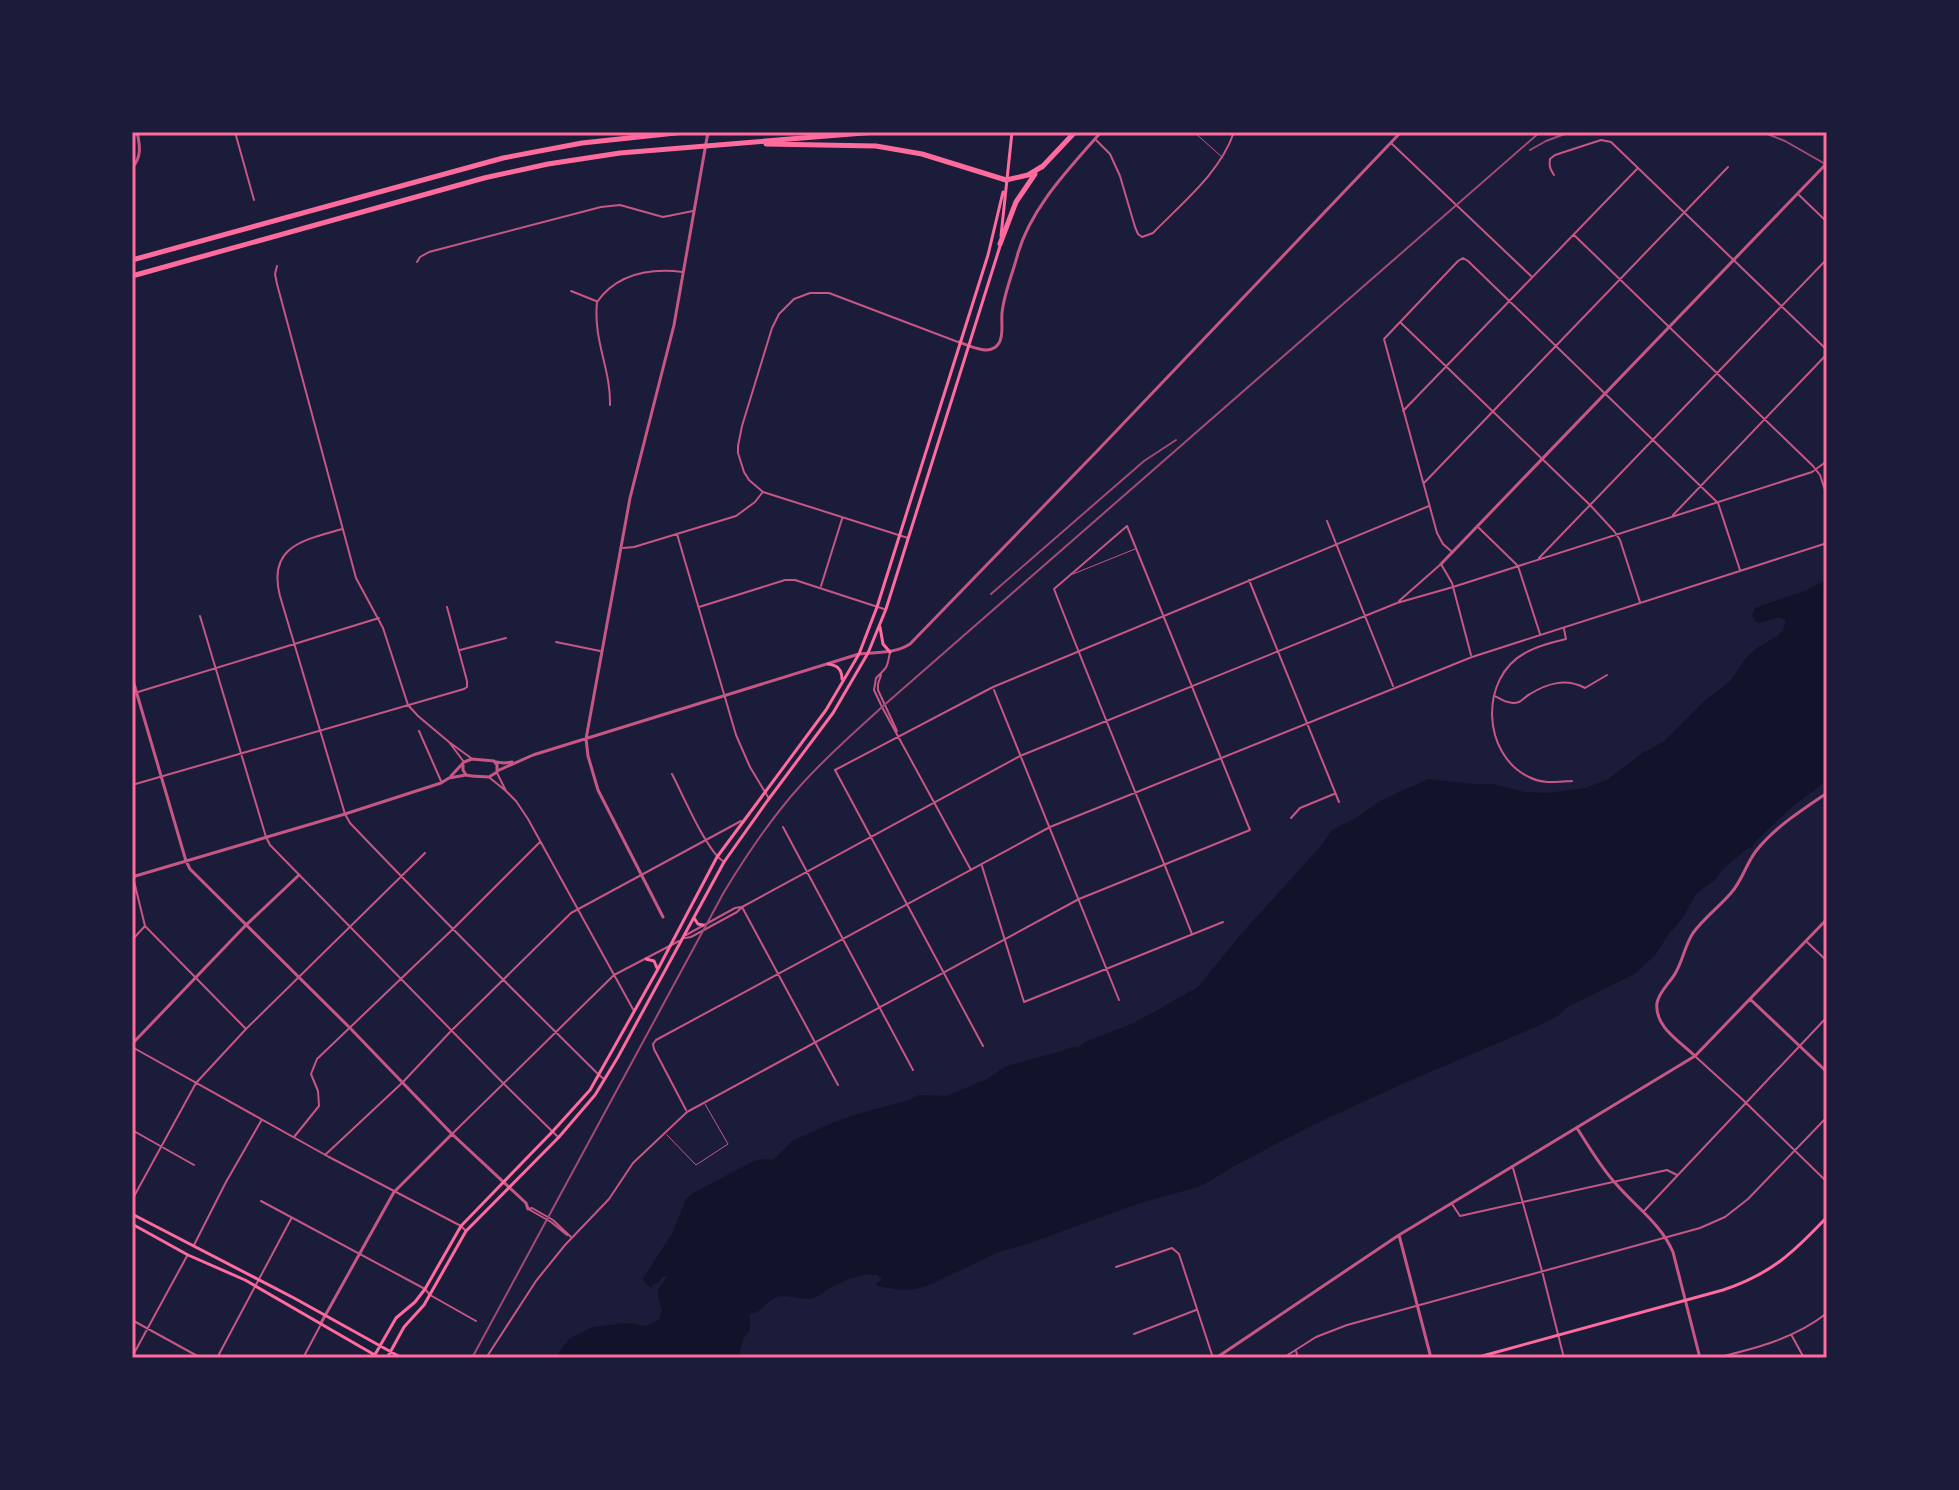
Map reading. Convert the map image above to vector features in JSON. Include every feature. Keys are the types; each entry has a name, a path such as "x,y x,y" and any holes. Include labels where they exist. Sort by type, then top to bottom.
{"highway":[{"path":"132,260 503,158 582,143 685,132"},
{"path":"132,276 521,169 608,155 876,132"},
{"path":"1000,244 1016,202 1031,178 1075,132"},
{"path":"729,143 876,146 922,154 1006,180 1028,175 1043,166"}],"main road":[{"path":"387,1358 404,1327 423,1307 466,1231 559,1137 605,1079 724,862 833,713 868,653 909,538 1000,244 1012,132"},
{"path":"373,1356 396,1318 425,1289 461,1226 579,1103 599,1075 717,857 826,710 859,654 877,607 988,255 1006,180"},
{"path":"880,623 883,644 890,652"},
{"path":"828,664 837,666 843,682"},
{"path":"693,918 703,925"},
{"path":"646,959 654,961 658,969"},
{"path":"132,1214 259,1279 402,1358"},
{"path":"1475,1358 1737,1285 1772,1268 1827,1217"},
{"path":"132,1224 188,1255 256,1286 380,1358"}],"street":[{"path":"132,168 139,157 137,132"},
{"path":"235,132 254,200"},
{"path":"663,917 598,790 586,739 630,498 674,325 708,132"},
{"path":"909,538 763,492 749,480 738,453 740,434 772,328 779,314 794,299 819,293 841,296 959,342 984,350 993,349 1002,334 1002,311 1025,237 1045,201 1101,132"},
{"path":"1095,139 1110,154 1135,227 1142,237 1153,233 1223,158 1234,132"},
{"path":"246,1029 145,926 132,876 441,783 472,759 504,763 516,761 859,654 902,649 1401,132"},
{"path":"1554,175 1549,164 1555,155 1601,140 1611,142 1827,352 1671,517"},
{"path":"1391,143 1532,277"},
{"path":"1397,603 1441,564 1827,163"},
{"path":"1423,484 1728,167"},
{"path":"1403,411 1638,168"},
{"path":"1798,193 1827,222"},
{"path":"417,262 429,252 601,207 620,205 663,217 694,211"},
{"path":"1574,235 1817,470 1827,496"},
{"path":"1452,552 1437,533 1384,339 1463,258 1718,503 1740,571"},
{"path":"1538,559 1827,259"},
{"path":"277,266 277,284 356,578 379,618 408,705 472,759"},
{"path":"610,405 609,386 596,331 597,302 612,286 631,276 655,270 684,272"},
{"path":"571,291 597,302"},
{"path":"1399,322 1618,535 1640,603"},
{"path":"303,1358 394,1192 614,975 704,930 1020,756 1397,603 1718,503 1817,470 1827,461"},
{"path":"621,548 634,547 736,516 763,492"},
{"path":"983,1046 835,770 993,687 1429,506"},
{"path":"821,587 842,517"},
{"path":"1327,521 1394,687"},
{"path":"486,1358 536,1281 609,1199 633,1163 687,1112 1079,899 1164,864 1250,830 1127,526 1054,589 1106,721 1135,792 1164,864 1192,934"},
{"path":"1477,526 1518,566 1540,635"},
{"path":"342,529 296,543 287,551 279,566 278,588 345,814 350,823 503,980 605,1079"},
{"path":"677,534 736,735 750,767 769,798"},
{"path":"687,1112 654,1049 656,1040 1050,827 1472,657 1827,543"},
{"path":"1441,564 1453,587 1472,657"},
{"path":"698,607 785,580 795,580 886,609"},
{"path":"1249,580 1339,802"},
{"path":"132,785 467,687 447,607"},
{"path":"200,616 270,845 559,1137"},
{"path":"137,693 379,618"},
{"path":"1563,628 1566,639 1524,654 1510,665 1500,679 1492,713 1495,737 1502,753 1514,767 1531,778 1548,782 1572,781"},
{"path":"459,650 506,638"},
{"path":"556,642 601,651"},
{"path":"890,652 887,668 876,678 874,690 971,871"},
{"path":"1494,695 1504,701 1519,702 1544,686 1561,681 1585,688 1607,675"},
{"path":"132,677 190,869 452,1134 526,1203 528,1209 532,1208 553,1220 572,1238"},
{"path":"993,687 1119,1000"},
{"path":"419,731 441,783"},
{"path":"449,742 463,763 466,775"},
{"path":"494,761 506,791"},
{"path":"489,777 516,761"},
{"path":"672,774 706,840 724,862"},
{"path":"449,778 466,775 489,777 521,808 634,1011"},
{"path":"1827,793 1788,820 1758,848 1732,893 1692,934 1676,974 1657,1003 1659,1016 1669,1032 1827,1182"},
{"path":"1291,818 1300,808 1335,794"},
{"path":"325,1155 402,1083 571,913 744,820"},
{"path":"783,827 913,1070"},
{"path":"294,1137 319,1106 318,1091 311,1074 317,1059 540,842"},
{"path":"132,1200 196,1083 246,1029 425,853"},
{"path":"982,865 1024,1002 1223,922"},
{"path":"299,875 246,925 132,1045 466,1231"},
{"path":"682,939 689,932 742,907"},
{"path":"742,907 838,1085"},
{"path":"1116,1267 1172,1248 1179,1254 1215,1358 1399,1235 1695,1056 1827,919"},
{"path":"132,940 145,926"},
{"path":"1806,941 1827,961"},
{"path":"1750,999 1827,1072"},
{"path":"1643,1212 1827,1017"},
{"path":"1283,1358 1316,1337 1347,1325 1666,1238 1725,1217 1748,1199 1827,1117"},
{"path":"193,1246 262,1120"},
{"path":"1577,1128 1614,1183 1666,1238 1673,1252 1700,1358"},
{"path":"132,1130 194,1165"},
{"path":"1513,1166 1564,1358"},
{"path":"1452,1204 1460,1216 1667,1170 1678,1175"},
{"path":"261,1201 425,1289 430,1295 476,1321"},
{"path":"217,1358 292,1218"},
{"path":"1399,1235 1431,1358"},
{"path":"132,1357 188,1255"},
{"path":"1134,1334 1197,1310"},
{"path":"1716,1358 1791,1335 1827,1313"},
{"path":"132,1320 201,1358"},
{"path":"1791,1335 1804,1358"},
{"path":"1296,1350 1298,1358"}],"lane":[{"path":"1194,132 1223,158"},
{"path":"1070,575 1136,548"},
{"path":"665,1133 696,1165 728,1144 705,1103"}],"shaded area":[{"path":"1827,579 1827,781 1795,804 1752,848 1749,847 1696,894 1656,954 1635,974 1569,1006 1540,1025 1313,1125 1201,1186 1137,1204 999,1252 927,1286 900,1290 877,1286 876,1283 882,1280 878,1275 865,1275 813,1298 776,1297 750,1314 750,1330 743,1339 738,1358 555,1358 569,1339 593,1327 626,1323 647,1326 659,1319 662,1311 658,1289 667,1277 662,1277 651,1288 643,1278 672,1234 686,1199 695,1192 754,1161 773,1160 792,1141 832,1123 919,1095 947,1096 989,1078 1006,1066 1079,1047 1134,1023 1198,987 1332,830 1380,801 1428,779 1494,784 1524,792 1548,793 1585,788 1607,780 1642,753 1663,742 1702,703 1731,680 1746,658 1783,630 1786,621 1779,617 1759,623 1755,621 1752,615 1755,608 1807,590"}],"railway":[{"path":"472,1358 724,892 790,798 882,707 1540,132"},
{"path":"1530,150 1570,132"},
{"path":"1762,132 1827,165"},
{"path":"991,594 1144,461 1176,440"}]}
